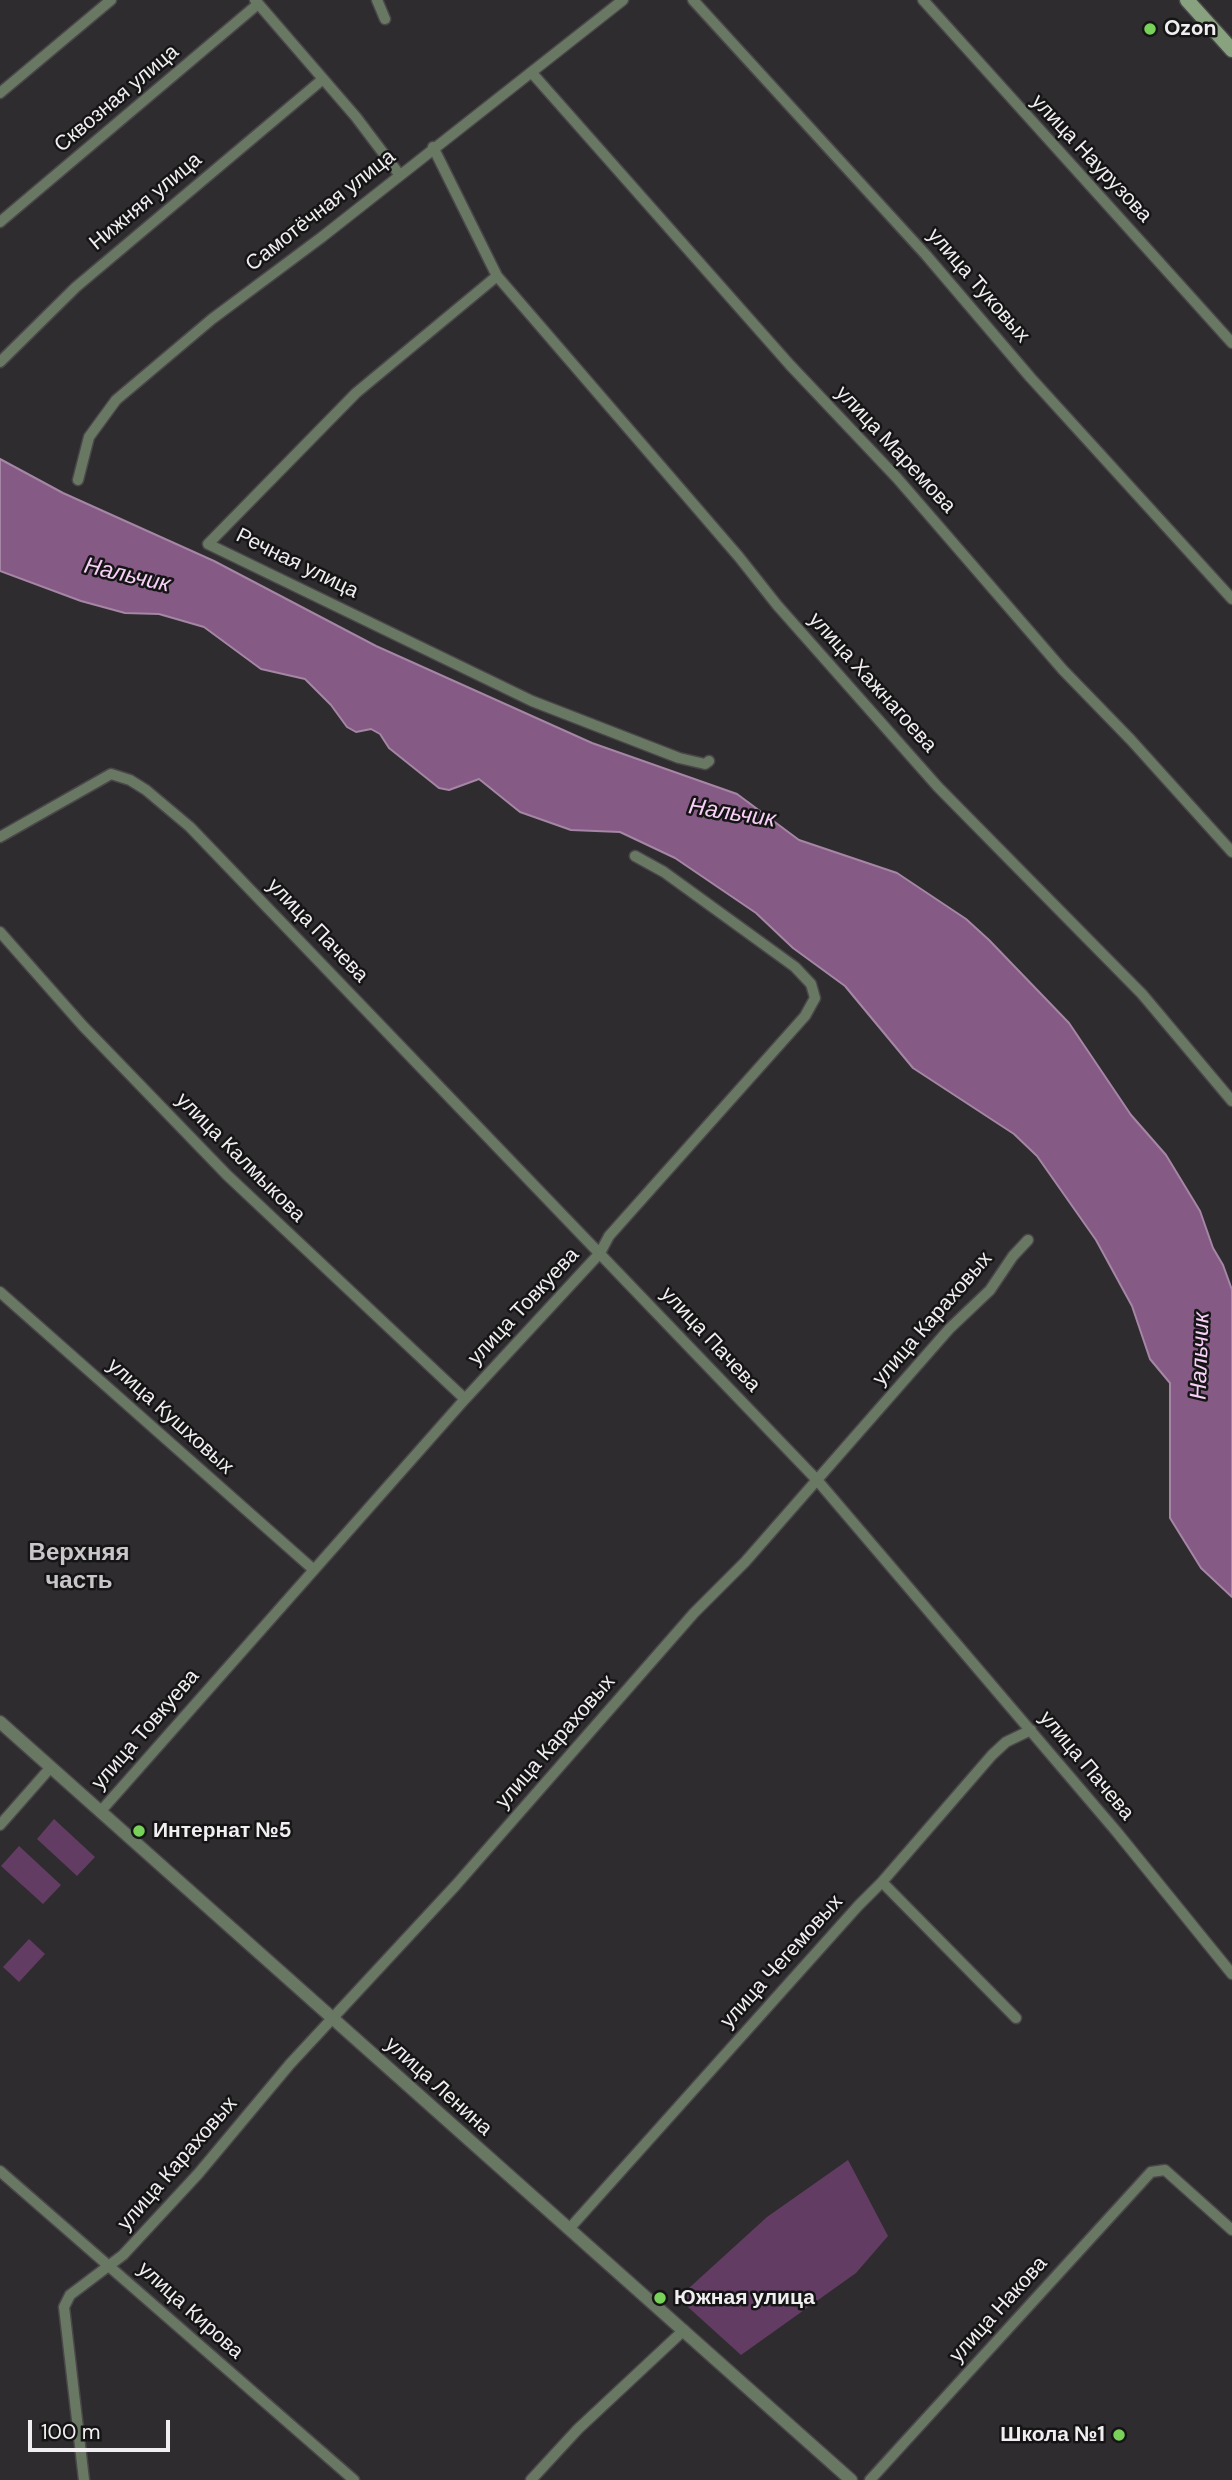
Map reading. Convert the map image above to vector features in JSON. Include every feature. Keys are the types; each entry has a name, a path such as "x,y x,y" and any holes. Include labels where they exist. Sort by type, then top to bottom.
{"main road":[{"path":"1187,0 1232,50"}],"street":[{"path":"0,93 111,0"},
{"path":"377,0 385,19"},
{"name":"Самотёчная улица","path":"78,480 89,437 116,400 212,319 322,237 623,0"},
{"name":"улица Туковых","path":"693,0 926,255 1030,377 1232,599"},
{"name":"улица Наурузова","path":"923,0 1232,343"},
{"path":"257,2 399,174"},
{"name":"Сквозная улица","path":"0,222 257,2"},
{"name":"улица Маремова","path":"532,73 790,365 897,478 1063,670 1131,740 1232,852"},
{"name":"Нижняя улица","path":"0,362 76,286 323,79"},
{"path":"433,147 497,276"},
{"name":"Речная улица","path":"497,276 356,393 208,544 292,582 532,701 678,758 705,764 709,761"},
{"name":"улица Хажнагоева","path":"497,276 722,536 777,605 974,827 1142,994 1232,1101"},
{"name":"улица Пачева","path":"0,837 105,775 116,775 146,790 190,827 548,1203 600,1253 817,1480 1031,1730 1232,1974"},
{"name":"улица Товкуева","path":"100,1812 465,1399 600,1253 609,1236 805,1016 815,998 811,984 775,951 664,872 635,856"},
{"name":"улица Калмыкова","path":"0,932 75,1017 227,1175 465,1399"},
{"name":"улица Караховых","path":"85,2480 64,2307 73,2291 123,2255 198,2174 290,2064 694,1613 745,1562 950,1328 990,1290 1028,1240"},
{"name":"улица Кушховых","path":"0,1292 314,1570"},
{"name":"улица Ленина","path":"0,1722 851,2480"},
{"name":"улица Чегемовых","path":"569,2229 882,1882 992,1755 1006,1742 1031,1730"},
{"path":"0,1825 51,1767"},
{"path":"882,1882 1016,2018"},
{"name":"улица Накова","path":"870,2480 1145,2176 1159,2169 1165,2170 1232,2231"},
{"name":"улица Кирова","path":"0,2171 354,2480"},
{"path":"531,2480 578,2430 684,2330"}],"shaded area":[{"path":"54,1819 95,1857 77,1876 37,1839"},
{"path":"19,1846 61,1885 43,1904 1,1866"},
{"path":"29,1939 45,1954 19,1982 3,1967"},
{"path":"848,2160 888,2236 856,2273 741,2355 678,2298 767,2217"}],"water":[{"name":"Нальчик","path":"0,459 63,493 214,561 376,646 592,743 737,794 799,840 897,873 966,919 989,940 1069,1023 1131,1115 1166,1155 1200,1211 1213,1248 1223,1265 1232,1290 1232,1597 1201,1568 1170,1518 1170,1383 1150,1359 1132,1306 1096,1240 1037,1156 1014,1134 913,1068 845,986 793,948 756,913 675,858 620,832 571,830 520,812 479,779 449,790 439,788 389,748 380,734 371,729 356,732 347,727 331,705 305,679 261,669 204,627 159,614 125,613 81,601 0,571"}],"place":[{"name":"Ozon","path":"1150,29"},
{"name":"Интернат №5","path":"139,1831"},
{"name":"Южная улица","path":"660,2298"},
{"name":"Школа №1","path":"1119,2435"}],"district":[{"name":"Верхняя часть","path":"79,1568"}]}
